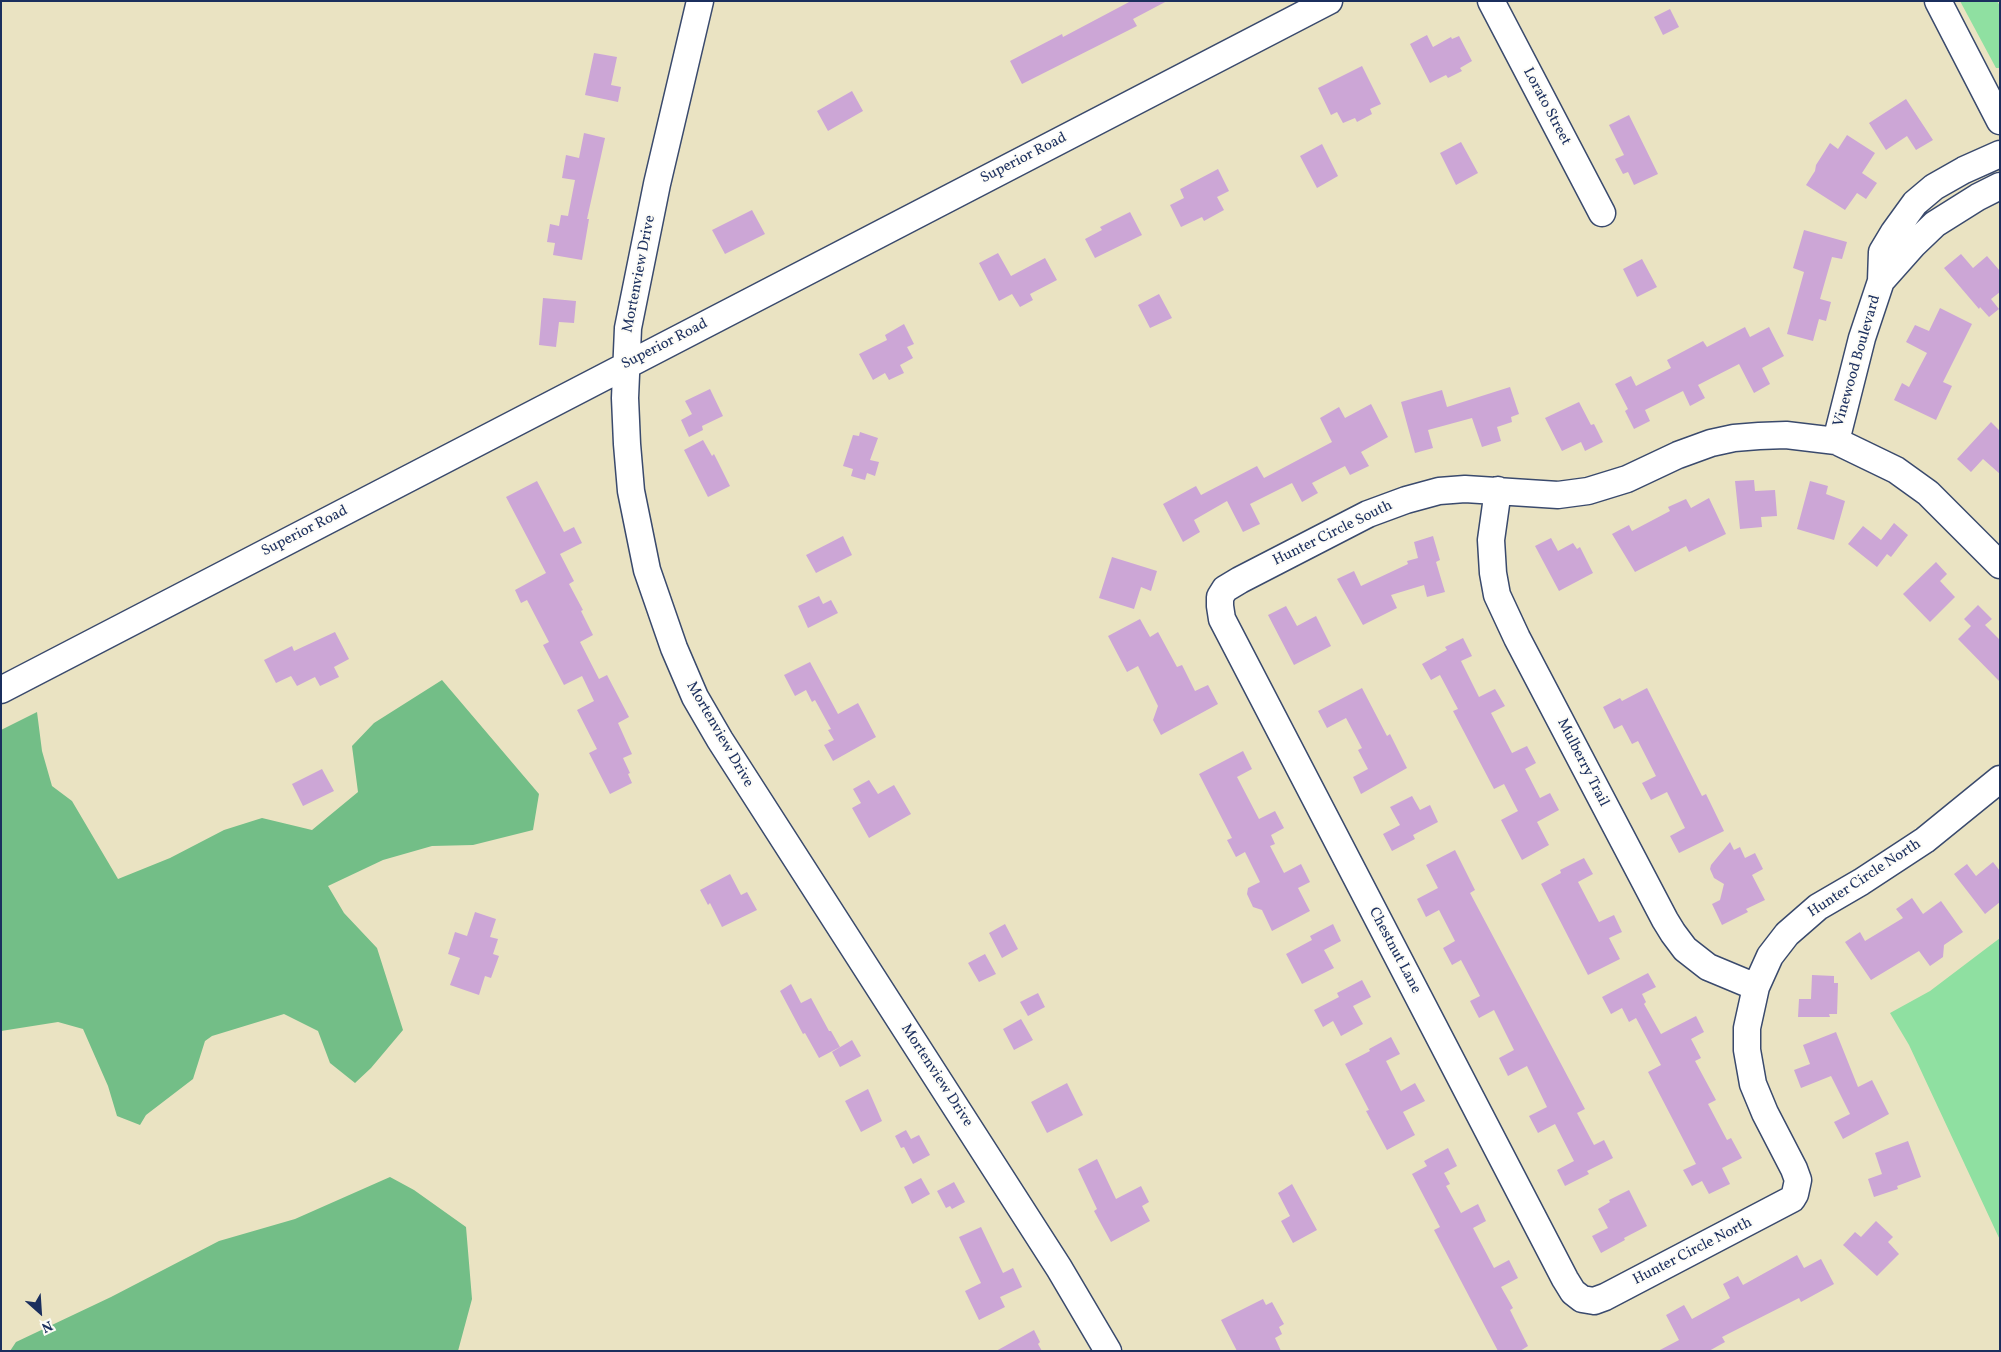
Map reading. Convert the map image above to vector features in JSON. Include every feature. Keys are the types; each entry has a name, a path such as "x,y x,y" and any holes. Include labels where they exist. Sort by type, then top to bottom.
{"street":[{"name":"Mortenview Drive","path":"700,1 657,184 628,328 627,444 639,536 647,570 661,615 695,697 746,784 1059,1268 1108,1351"},
{"name":"Superior Road","path":"1,690 1329,1"},
{"name":"Lorato Street","path":"1491,1 1602,213"},
{"path":"1938,1 2000,121"},
{"path":"1951,1 1960,13 2000,87"},
{"name":"Vinewood Boulevard","path":"1836,441 1862,338 1881,281 1882,252 1915,203 1934,187 1964,170 2000,154"},
{"name":"Vinewood Boulevard","path":"1881,281 1912,244 1935,224 1978,197 2000,186"},
{"path":"1915,203 1935,224"},
{"name":"Hunter Circle South","path":"1220,597 1225,590 1240,580 1368,514 1390,505 1439,491 1465,489 1498,490 1558,495 1602,488 1636,476 1678,455 1711,443 1734,438 1786,435 1836,441 1896,470 1928,493 2000,565"},
{"name":"Mulberry Trail","path":"1498,490 1491,540 1493,573 1497,595 1516,638 1664,920 1685,949 1708,968 1756,987"},
{"name":"Chestnut Lane","path":"1220,597 1222,619 1565,1279 1573,1292 1582,1299"},
{"name":"Hunter Circle North","path":"1582,1299 1594,1301 1605,1297 1787,1203 1795,1194 1798,1180 1753,1084 1747,1050 1747,1035 1756,987 1770,956 1787,934 1818,907 1861,882 1925,840 2000,780"}],"green space":[{"path":"1960,1 1997,1 2000,6 2000,68 1996,68"},
{"path":"442,680 539,794 533,830 473,845 432,846 383,860 328,886 344,913 377,948 403,1030 371,1068 355,1083 330,1063 318,1031 284,1014 212,1036 205,1041 193,1079 146,1115 140,1125 117,1116 108,1086 83,1029 58,1022 1,1031 1,730 37,712 42,751 52,786 72,801 118,879 170,858 224,830 262,818 312,830 358,792 352,746 374,723"},
{"path":"2000,938 2000,1240 1909,1045 1890,1013 1930,991"},
{"path":"390,1177 414,1190 466,1227 472,1299 458,1351 10,1351 16,1342 111,1297 219,1241 295,1219"}],"building":[{"path":"1131,1 1167,1 1133,19 1137,26 1022,84 1010,61 1062,34 1063,37"},
{"path":"1670,9 1679,27 1663,35 1654,17"},
{"path":"1427,35 1433,47 1451,37 1452,39 1459,36 1472,61 1460,68 1462,71 1448,78 1446,75 1430,83 1410,44"},
{"path":"594,53 617,57 611,85 621,87 618,102 585,95"},
{"path":"1362,66 1381,104 1370,109 1372,114 1357,122 1355,118 1343,123 1337,112 1331,115 1318,88"},
{"path":"852,91 863,111 828,131 817,111"},
{"path":"1906,99 1933,140 1916,150 1907,136 1886,150 1869,123"},
{"path":"1629,115 1658,174 1634,185 1628,172 1623,174 1615,159 1624,155 1609,125"},
{"path":"584,133 605,138 587,219 589,219 582,260 553,255 555,243 547,242 550,224 559,226 561,215 568,216 575,180 562,178 566,155 579,158"},
{"path":"1847,135 1875,153 1862,173 1877,183 1866,199 1857,193 1845,210 1806,185 1830,143 1838,149"},
{"path":"1461,142 1478,173 1456,185 1440,153"},
{"path":"1322,144 1338,176 1317,188 1300,156"},
{"path":"1218,169 1229,191 1217,197 1224,210 1204,221 1202,217 1181,227 1170,205 1184,198 1180,189"},
{"path":"752,210 765,234 725,254 712,230"},
{"path":"1130,212 1142,235 1095,258 1085,239 1102,230 1100,227"},
{"path":"1804,230 1847,242 1842,259 1832,257 1820,299 1831,302 1826,321 1819,319 1813,341 1787,334 1804,272 1793,268"},
{"path":"998,253 1011,276 1045,258 1057,280 1030,294 1033,300 1020,307 1012,294 999,301 979,263"},
{"path":"1961,254 1973,268 1987,256 2000,271 2000,292 1991,299 1999,309 1989,317 1980,307 1979,309 1944,268"},
{"path":"1642,259 1657,287 1637,297 1623,269"},
{"path":"1159,294 1172,318 1150,328 1138,305"},
{"path":"543,298 576,301 574,323 559,322 556,347 539,345"},
{"path":"1940,308 1972,324 1943,382 1952,386 1936,420 1894,400 1902,383 1909,387 1927,353 1906,342 1915,325 1929,331"},
{"path":"904,324 914,344 907,347 913,358 900,365 904,373 889,380 885,373 873,380 859,354 887,340 885,335"},
{"path":"1745,327 1750,337 1769,327 1784,356 1762,368 1770,384 1754,393 1739,364 1698,385 1705,398 1690,406 1683,391 1645,410 1650,421 1634,429 1625,411 1628,409 1615,384 1631,376 1636,386 1671,368 1667,360 1703,341 1707,347"},
{"path":"1510,387 1519,414 1511,417 1512,422 1497,427 1501,441 1482,447 1472,418 1428,430 1433,448 1415,453 1401,402 1442,390 1447,407"},
{"path":"710,389 723,416 702,426 703,430 689,437 681,420 692,414 685,401"},
{"path":"1579,402 1591,425 1594,424 1603,442 1585,451 1581,442 1562,451 1545,418"},
{"path":"1371,404 1388,437 1361,452 1369,466 1350,475 1345,466 1312,483 1318,493 1302,502 1292,483 1250,504 1260,524 1243,532 1227,501 1194,520 1200,532 1183,542 1163,504 1196,486 1201,495 1257,466 1264,478 1332,442 1320,418 1339,407 1345,418"},
{"path":"1991,422 2000,431 2000,474 1983,459 1971,472 1957,459"},
{"path":"860,432 878,438 870,460 879,462 875,476 867,473 865,480 851,476 853,469 843,466 853,435 859,436"},
{"path":"703,440 712,456 714,454 730,486 708,497 684,450"},
{"path":"1754,480 1755,491 1775,490 1777,516 1761,517 1762,527 1740,529 1735,481"},
{"path":"537,481 564,532 574,527 582,543 560,554 574,581 569,584 583,610 581,611 593,635 580,642 599,679 607,675 629,717 618,723 632,754 623,758 630,773 628,774 632,783 610,794 589,753 597,749 577,710 594,701 582,676 564,685 543,645 549,642 527,600 521,603 515,590 546,573 506,497"},
{"path":"1810,481 1828,486 1826,494 1845,501 1834,540 1797,529"},
{"path":"1709,498 1726,534 1689,552 1686,546 1635,572 1612,534 1629,525 1632,531 1670,511 1668,507 1686,499 1691,508"},
{"path":"1894,523 1908,535 1891,557 1887,554 1877,567 1848,544 1863,526 1881,540"},
{"path":"843,536 852,555 816,573 806,555"},
{"path":"1433,536 1440,560 1436,562 1445,592 1427,597 1424,585 1391,595 1397,608 1363,625 1337,579 1354,571 1361,586 1408,564 1407,561 1418,558 1414,542"},
{"path":"1551,538 1558,551 1573,543 1577,549 1580,547 1593,573 1559,591 1535,546"},
{"path":"1112,557 1157,571 1151,591 1141,587 1134,609 1099,598"},
{"path":"1936,562 1947,574 1940,581 1955,597 1930,622 1903,594"},
{"path":"819,596 823,604 831,600 838,613 808,628 798,606"},
{"path":"1978,605 1992,619 1985,625 2000,640 2000,682 1958,639 1971,626 1964,619"},
{"path":"1286,606 1297,626 1316,616 1331,646 1294,665 1268,615"},
{"path":"1140,619 1150,637 1158,632 1177,667 1182,665 1195,691 1208,685 1218,704 1161,735 1153,720 1158,706 1138,666 1127,672 1108,636"},
{"path":"335,632 349,659 334,667 339,677 320,686 315,677 297,686 291,676 276,683 264,660 292,646 294,651"},
{"path":"1463,638 1472,656 1461,661 1479,697 1495,689 1505,706 1491,713 1512,753 1527,746 1536,763 1525,769 1540,798 1550,793 1559,810 1537,822 1549,845 1522,860 1501,820 1518,811 1504,784 1494,789 1453,711 1458,709 1440,675 1431,680 1422,664 1447,650 1445,647"},
{"path":"810,662 838,714 858,703 876,737 833,761 824,745 834,740 828,730 831,729 815,700 812,702 806,690 795,696 784,675"},
{"path":"1362,688 1387,736 1390,734 1407,768 1361,794 1353,777 1368,769 1358,750 1362,748 1346,718 1327,728 1318,711"},
{"path":"1647,688 1702,796 1706,794 1724,831 1679,853 1670,836 1685,828 1667,792 1651,800 1642,783 1656,776 1638,741 1632,744 1622,725 1614,729 1603,707 1620,698 1622,701"},
{"path":"1243,751 1252,769 1237,777 1259,819 1275,811 1284,828 1271,835 1275,844 1270,846 1284,873 1301,864 1310,882 1298,888 1310,911 1272,931 1262,910 1253,907 1247,894 1248,888 1260,882 1245,852 1236,857 1227,840 1232,838 1199,774"},
{"path":"322,769 334,791 303,806 292,784"},
{"path":"869,780 878,794 894,785 911,814 869,838 852,808 861,803 853,789"},
{"path":"1412,796 1420,810 1430,805 1438,822 1413,835 1415,839 1392,851 1383,834 1400,825 1390,807"},
{"path":"1730,842 1734,850 1740,847 1745,858 1755,853 1763,869 1752,875 1765,900 1746,909 1748,912 1722,925 1712,904 1720,900 1724,884 1714,878 1710,869 1711,865"},
{"path":"1455,850 1475,890 1470,893 1585,1109 1577,1113 1594,1145 1604,1140 1613,1158 1587,1171 1589,1174 1565,1186 1557,1170 1574,1161 1555,1124 1538,1133 1529,1116 1547,1107 1527,1066 1508,1076 1499,1058 1514,1050 1494,1010 1479,1018 1470,1001 1480,996 1461,960 1452,965 1443,948 1455,941 1439,910 1426,917 1417,899 1438,888 1426,865"},
{"path":"1584,858 1593,874 1578,882 1599,922 1614,915 1622,932 1609,938 1620,959 1588,975 1541,884 1561,873 1560,870"},
{"path":"1993,862 2000,871 2000,902 1985,914 1954,874 1967,864 1976,876"},
{"path":"730,874 741,895 747,892 757,910 722,927 710,903 708,905 700,890"},
{"path":"1912,898 1923,914 1941,901 1963,932 1944,945 1943,957 1930,966 1919,951 1871,980 1845,942 1860,932 1865,941 1903,918 1896,909"},
{"path":"475,912 496,919 490,937 498,939 493,954 499,956 491,978 485,976 479,995 450,985 460,958 448,954 455,932 467,936"},
{"path":"1005,924 1018,949 1002,958 989,933"},
{"path":"1333,924 1341,941 1324,950 1334,968 1302,984 1286,954 1312,940 1310,936"},
{"path":"985,954 996,974 979,982 968,963"},
{"path":"1648,973 1656,987 1642,994 1646,1002 1644,1004 1661,1034 1696,1016 1704,1032 1691,1039 1701,1058 1695,1061 1716,1100 1708,1104 1727,1140 1731,1138 1742,1158 1722,1168 1730,1184 1709,1194 1702,1181 1692,1186 1683,1170 1696,1164 1648,1072 1661,1065 1636,1018 1629,1022 1622,1008 1611,1014 1602,997"},
{"path":"1812,975 1834,976 1834,983 1838,983 1837,1014 1829,1014 1830,1017 1798,1017 1799,999 1811,999"},
{"path":"1362,980 1371,997 1353,1006 1363,1024 1341,1036 1333,1021 1323,1027 1314,1010 1339,997 1337,993"},
{"path":"791,984 801,1003 811,998 840,1047 819,1058 805,1033 803,1034 780,991"},
{"path":"1038,993 1045,1007 1028,1016 1020,1002"},
{"path":"1021,1019 1033,1040 1014,1050 1003,1029"},
{"path":"1836,1032 1858,1087 1872,1080 1889,1114 1843,1139 1834,1122 1850,1114 1831,1076 1801,1088 1794,1070 1810,1064 1803,1045"},
{"path":"1391,1037 1400,1054 1386,1061 1401,1091 1415,1083 1425,1101 1403,1112 1415,1135 1387,1150 1366,1111 1369,1110 1345,1064"},
{"path":"852,1040 861,1056 840,1067 832,1052"},
{"path":"1067,1083 1083,1115 1047,1133 1031,1102"},
{"path":"868,1089 882,1121 861,1132 845,1101"},
{"path":"906,1130 911,1139 919,1135 930,1155 913,1164 904,1147 901,1148 895,1136"},
{"path":"1908,1141 1921,1177 1897,1186 1898,1189 1874,1197 1868,1179 1882,1174 1875,1153"},
{"path":"1448,1148 1457,1166 1444,1173 1450,1184 1446,1186 1461,1213 1478,1204 1486,1221 1473,1228 1494,1268 1509,1260 1518,1278 1501,1287 1513,1308 1510,1310 1528,1346 1520,1351 1498,1351 1434,1230 1440,1227 1412,1174 1427,1166 1424,1161"},
{"path":"1097,1159 1116,1199 1141,1186 1149,1202 1142,1206 1150,1221 1111,1242 1094,1211 1097,1209 1078,1169"},
{"path":"921,1178 930,1194 912,1204 904,1187"},
{"path":"954,1182 965,1202 952,1209 950,1206 946,1208 937,1191"},
{"path":"1292,1184 1317,1230 1293,1243 1281,1221 1290,1216 1278,1193"},
{"path":"1629,1190 1647,1226 1601,1253 1592,1236 1608,1228 1598,1209 1610,1202 1609,1200"},
{"path":"1876,1221 1893,1237 1888,1242 1899,1254 1877,1276 1843,1245 1855,1232 1861,1237"},
{"path":"981,1227 1003,1273 1013,1268 1022,1287 1000,1297 1005,1307 979,1320 965,1291 981,1283 959,1237"},
{"path":"1797,1255 1804,1268 1821,1259 1834,1284 1801,1302 1799,1298 1722,1337 1725,1342 1709,1351 1658,1351 1679,1340 1666,1315 1684,1305 1692,1319 1730,1298 1723,1284 1738,1276 1743,1285"},
{"path":"1263,1299 1266,1305 1272,1302 1284,1324 1279,1327 1282,1334 1275,1338 1281,1351 1237,1351 1221,1320"},
{"path":"1034,1330 1042,1351 996,1351"}]}
